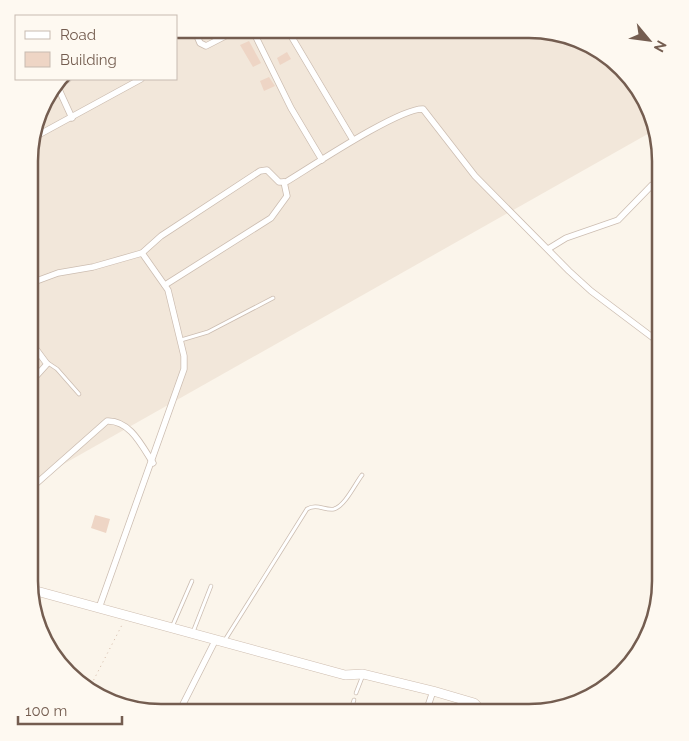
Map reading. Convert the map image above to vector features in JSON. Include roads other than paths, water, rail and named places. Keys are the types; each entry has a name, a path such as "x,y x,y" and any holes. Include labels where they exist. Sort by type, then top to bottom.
{"main road":[{"path":"38,592 345,674 363,674 433,691 461,703"}],"street":[{"path":"198,38 200,43 206,46 222,38"},
{"path":"256,38 291,108 322,160"},
{"path":"292,38 353,140"},
{"path":"41,134 139,80"},
{"path":"59,92 72,118"},
{"path":"38,280 58,273 93,267 142,253 161,236 260,171 267,170 279,182 284,182 353,140 412,111 423,109 475,176 548,249 591,291 651,336"},
{"path":"166,286 271,218 287,196 284,182"},
{"path":"548,249 566,238 618,220 651,185"},
{"path":"99,608 184,370 180,340 166,286 142,253"},
{"path":"38,351 47,363 45,370 38,376"},
{"path":"38,483 107,421 117,422 132,431 152,462"},
{"path":"184,703 220,640"},
{"path":"429,703 433,691"}],"lane":[{"path":"180,340 208,332 273,298"},
{"path":"47,363 57,369 79,394"},
{"path":"220,640 307,509 313,506 332,509 339,507 362,475"},
{"path":"172,627 192,581"},
{"path":"193,633 211,586"},
{"path":"356,693 363,674"}]}
